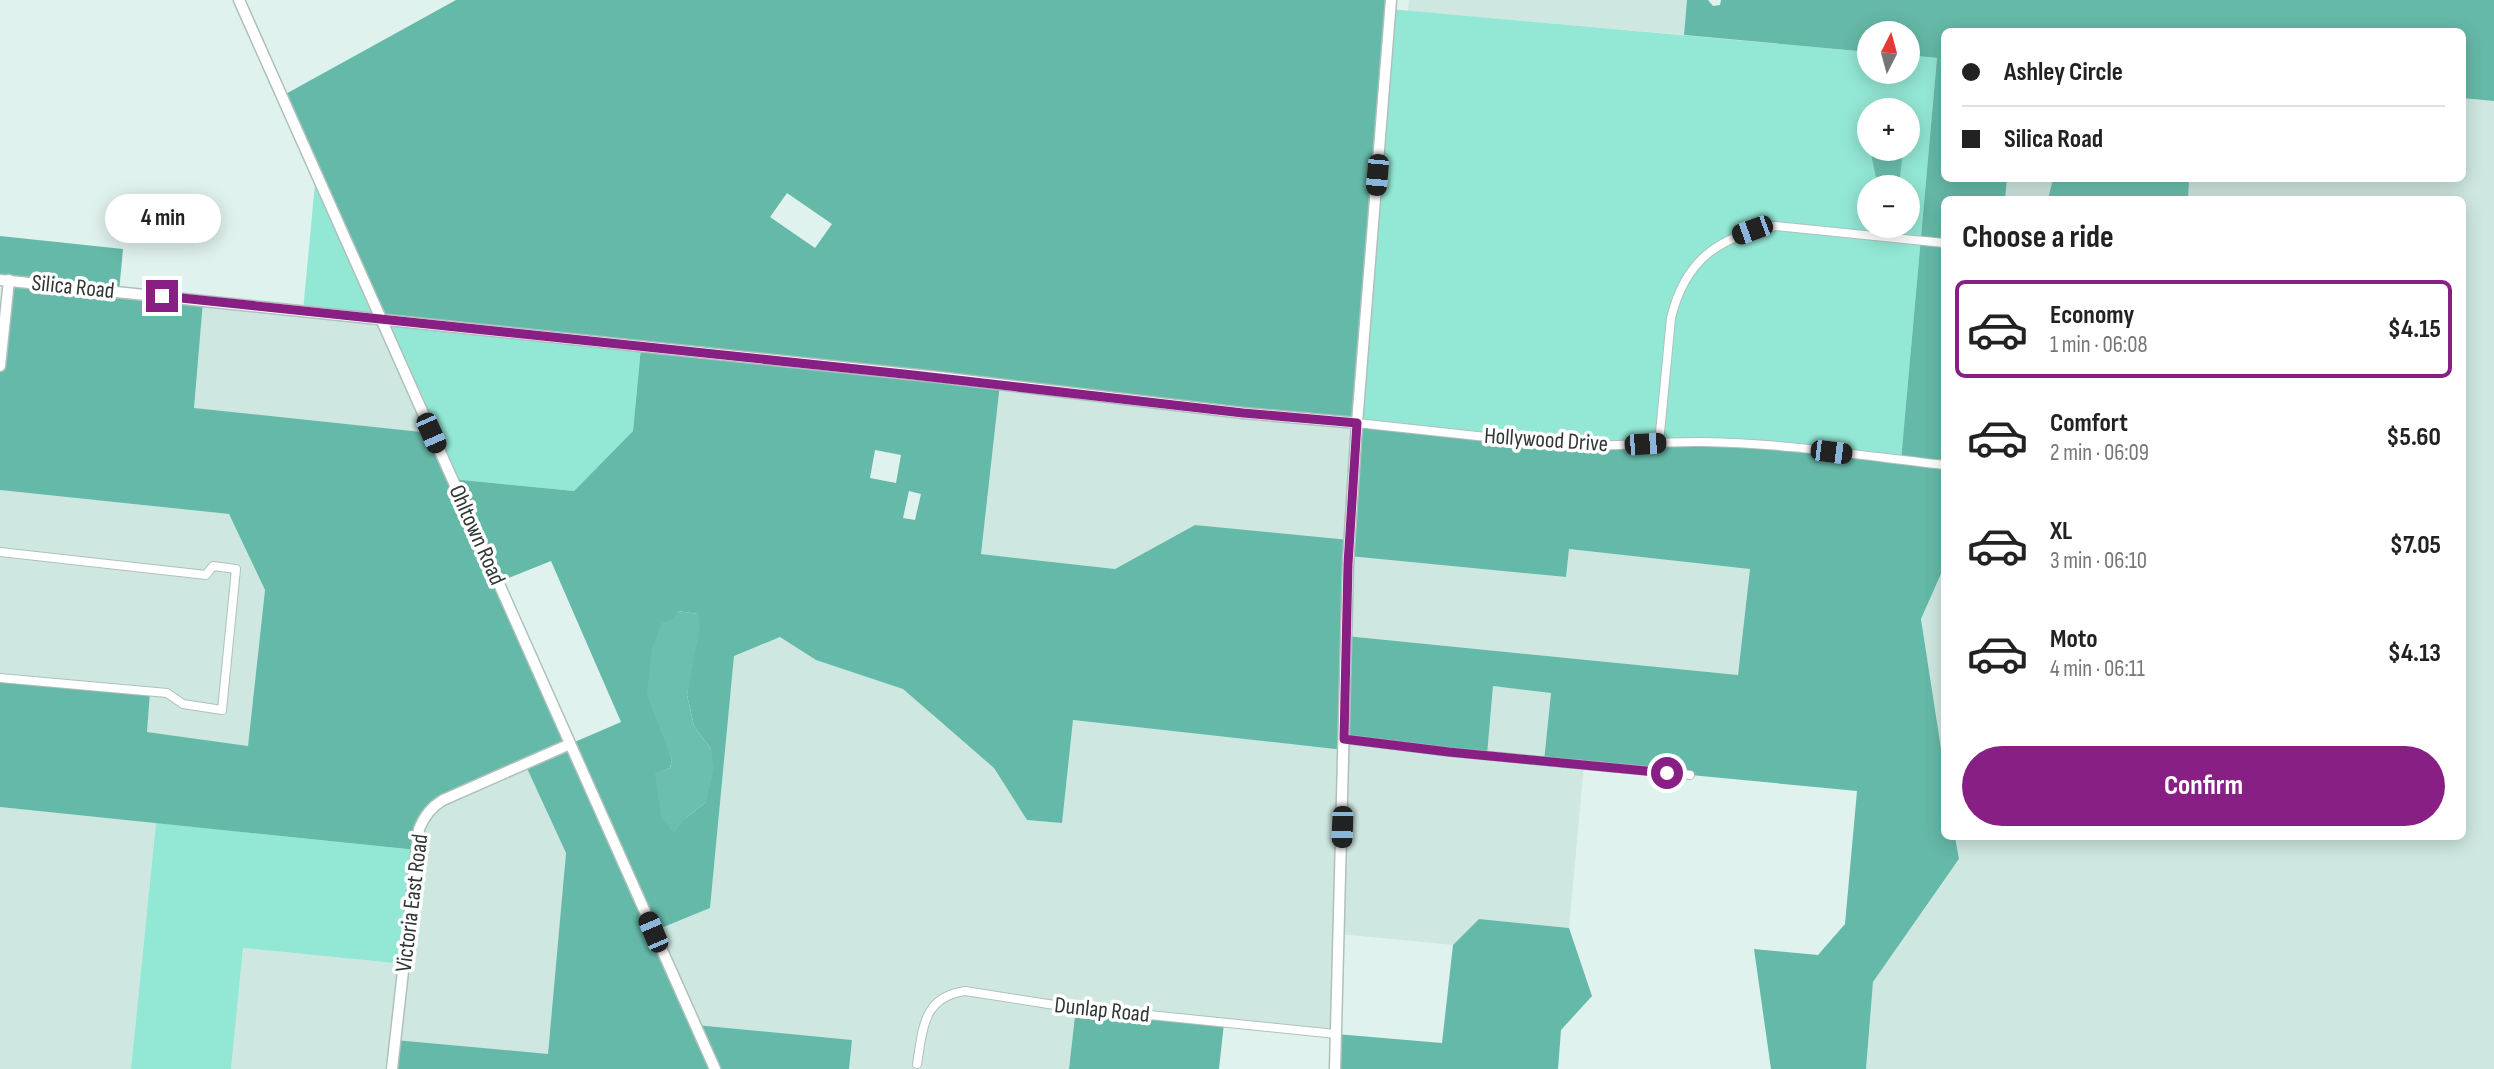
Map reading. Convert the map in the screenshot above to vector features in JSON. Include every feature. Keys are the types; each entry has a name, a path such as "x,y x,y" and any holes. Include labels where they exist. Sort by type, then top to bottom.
{"street":[{"name":"Ohltown Road","path":"239,0 715,1069"},
{"path":"1335,1069 1348,564 1391,0"},
{"path":"1659,443 1675,300 1692,270 1716,247 1731,237 1776,226 1941,243"},
{"name":"Silica Road","path":"4,280 1357,423"},
{"path":"0,366 4,280"},
{"name":"Hollywood Drive","path":"1357,423 1569,446 1758,444 1941,465"},
{"path":"0,552 206,575 213,566 236,569 222,710 183,704 167,693 0,678"},
{"path":"1344,739 1690,775"},
{"name":"Victoria East Road","path":"392,1069 419,829 423,819 443,800 570,744"},
{"name":"Dunlap Road","path":"917,1063 927,1014 940,999 965,991 1061,1006 1336,1034"}],"shaded area":[{"path":"456,0 1391,0 1357,423 1569,446 1703,442 1901,460 1937,58 1920,56 1920,21 1857,21 1857,51 1684,35 1687,0 1708,0 1713,6 1720,5 1721,0 2494,0 2494,101 2466,98 2466,28 1941,28 1941,182 2007,182 2005,196 1941,196 1941,574 1921,619 1941,749 1941,840 1956,840 1959,859 1873,982 1866,1069 1771,1069 1754,949 1818,955 1845,924 1857,791 1544,761 1551,693 1493,686 1487,755 1345,739 1344,750 1073,720 1062,823 1027,820 994,768 903,689 816,660 780,637 734,656 710,908 654,931 696,1025 852,1040 849,1069 392,1069 395,1040 548,1054 566,853 525,764 429,811 417,850 0,807 0,678 150,692 147,732 248,746 265,590 229,514 0,490 0,366 8,281 0,280 0,236 123,249 119,292 203,301 194,408 431,433 452,479 574,491 633,431 641,347 380,319 282,96","holes":["787,193 832,224 815,248 770,217","1000,384 1357,423 1349,540 1195,525 1115,569 981,554","875,450 901,455 896,483 870,478","909,491 921,494 915,520 903,518","1569,549 1750,569 1738,675 1346,636 1349,556 1566,577","551,561 621,722 570,744 499,582","678,611 698,614 687,695 694,726 711,749 706,802 686,818 656,773 670,768 672,760 662,730"]},
{"path":"1409,0 1687,0 1684,35 1408,11"},
{"path":"1390,9 1857,51 1857,84 1920,84 1920,56 1937,58 1901,460 1600,447 1357,423"},
{"path":"2466,98 2494,101 2494,1069 1866,1069 1873,982 1959,860 1956,840 2466,840 2466,196 2005,196 2007,182 2466,182"},
{"path":"1873,161 1902,161 1900,175 1875,175"},
{"path":"316,173 641,346 633,431 574,491 452,479 380,319 303,311"},
{"path":"2052,182 2189,182 2188,196 2049,196"},
{"path":"203,301 380,319 431,433 193,408"},
{"path":"1000,384 1357,423 1349,541 1195,525 1115,569 981,554"},
{"path":"0,490 229,514 265,590 248,746 146,732 150,692 0,678"},
{"path":"1569,549 1750,569 1738,675 1346,636 1349,556 1565,577"},
{"path":"1941,574 1941,749 1921,619"},
{"path":"678,611 698,614 700,627 687,695 694,726 711,749 714,770 706,802 686,818 674,833 661,818 655,773 670,768 672,760 647,695 652,648 662,623 673,619"},
{"path":"780,637 816,660 903,689 994,768 1027,820 1061,823 1073,720 1343,750 1344,739 1487,755 1493,686 1551,692 1544,761 1584,765 1569,928 1479,919 1453,945 1339,934 1336,1034 1076,1008 1069,1069 849,1069 852,1040 696,1025 653,932 710,908 734,655"},
{"path":"525,763 566,853 548,1055 395,1040 392,1069 231,1069 243,948 404,964 419,829 429,811"},
{"path":"0,807 156,823 131,1069 0,1069"},
{"path":"156,823 417,850 404,964 243,948 231,1069 131,1069"},
{"path":"1479,919 1569,928 1592,996 1561,1030 1558,1069 1335,1069 1336,1034 1442,1043 1453,945"},
{"path":"1076,1007 1224,1023 1219,1069 1069,1069"}],"route":[{"path":"162,296 1120,397 1243,413 1357,423 1348,564 1344,739 1667,773"}]}
